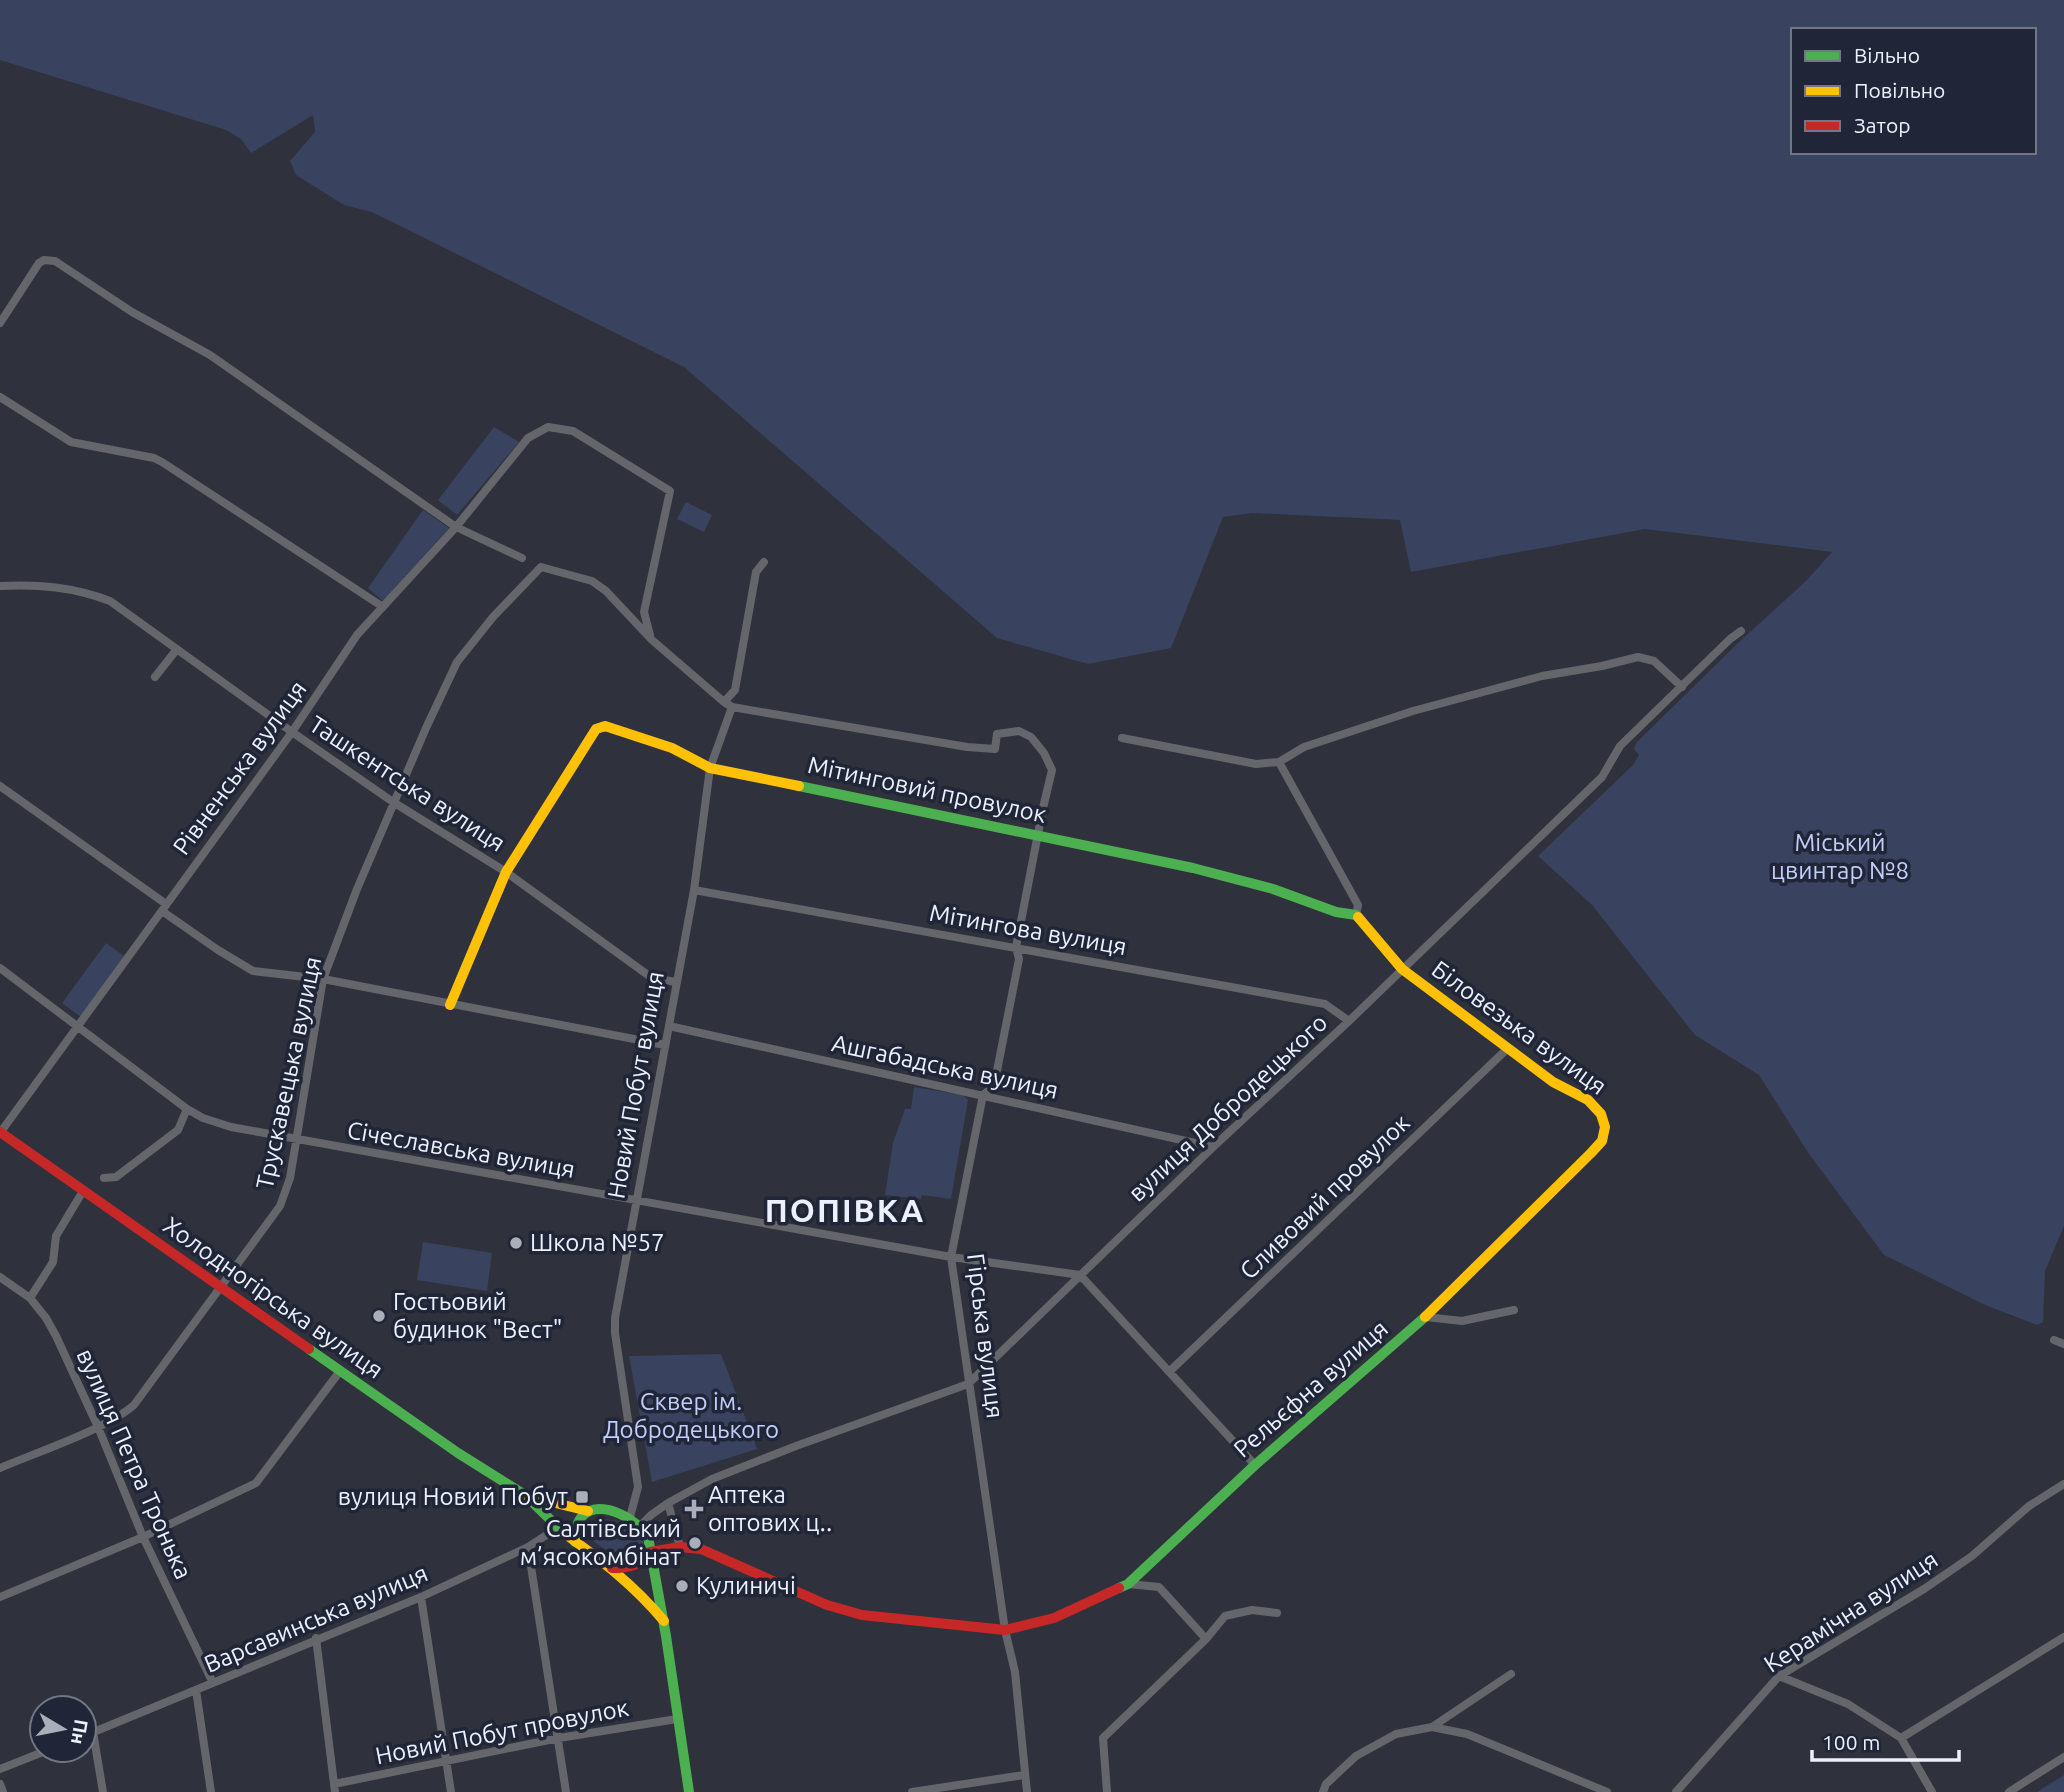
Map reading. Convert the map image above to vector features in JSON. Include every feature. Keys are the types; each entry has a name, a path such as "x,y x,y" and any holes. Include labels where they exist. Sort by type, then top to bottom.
{"street":[{"path":"0,323 39,263 55,261 132,312 210,355 456,527 522,558"},
{"path":"0,397 71,442 154,458 162,462 383,607"},
{"name":"Рівненська вулиця","path":"0,1133 292,732 357,635 456,527 528,438 548,427 573,431 670,491 644,612 652,640"},
{"name":"Новий Побут вулиця","path":"630,1517 638,1487 615,1318 694,890 710,768 728,704 735,690 756,572 764,562"},
{"name":"Трускавецька вулиця","path":"0,1467 98,1427 134,1405 280,1206 290,1178 323,979 393,803 457,662 493,617 541,567 592,581 606,591 652,640"},
{"name":"Ташкентська вулиця","path":"0,586 35,584 82,590 110,601 393,803 506,872 652,978 676,982"},
{"name":"вулиця Добродецького","path":"641,1525 668,1503 712,1479 783,1450 968,1384 1602,777 1620,746 1741,631"},
{"path":"652,640 728,704"},
{"path":"155,677 177,649"},
{"path":"1122,738 1256,764 1279,762 1304,747 1413,711 1542,676 1638,657 1654,661 1682,687"},
{"name":"Гірська вулиця","path":"728,704 967,747 995,749 997,734 1019,731 1031,737 1044,753 1052,770 1016,947 1019,959 994,1086 983,1095 951,1257 1005,1630 1015,1672 1027,1792"},
{"name":"Мітинговий провулок","path":"506,872 596,729 605,726 673,748 710,768 1207,871 1273,889 1327,909 1356,915"},
{"path":"1279,762 1358,905 1356,915"},
{"path":"0,786 218,950 253,971 323,979 665,1045"},
{"path":"450,1005 506,872"},
{"name":"Мітингова вулиця","path":"694,890 1325,1004 1349,1021"},
{"name":"Біловезька вулиця","path":"1356,915 1402,969 1553,1082 1588,1100 1601,1114 1605,1127"},
{"name":"Січеславська вулиця","path":"0,968 78,1024 187,1109 203,1118 231,1126 295,1140 951,1257 1080,1275"},
{"name":"Ашгабадська вулиця","path":"669,1026 1213,1147"},
{"name":"Сливовий провулок","path":"1169,1372 1507,1049"},
{"path":"104,1178 116,1177 178,1130 187,1109"},
{"name":"Рельєфна вулиця","path":"680,1547 701,1549 827,1605 862,1615 1005,1630 1054,1618 1128,1584 1255,1465 1426,1317 1591,1153 1601,1141 1605,1127"},
{"name":"Холодногірська вулиця","path":"0,1133 458,1453 525,1495 557,1528 575,1542"},
{"path":"30,1298 53,1262 57,1236 83,1191"},
{"path":"1080,1275 1255,1465"},
{"name":"вулиця Петра Тронька","path":"0,1277 30,1298 56,1336 98,1427 143,1537 214,1683"},
{"path":"1426,1317 1462,1321 1514,1310"},
{"path":"2054,1339 2064,1344"},
{"path":"0,1597 143,1537 256,1483 340,1371"},
{"name":"Керамічна вулиця","path":"1676,1792 1779,1676 1924,1589 1972,1556 2029,1506 2062,1489"},
{"name":"Холодногірська вулиця","path":"525,1495 588,1511"},
{"path":"612,1568 634,1566 650,1552 680,1547 668,1503"},
{"path":"664,1621 641,1594 612,1568 575,1542 574,1528 588,1511 611,1510 630,1517 641,1525 650,1543 664,1621 689,1792"},
{"name":"Варсавинська вулиця","path":"98,1730 421,1597 528,1547 557,1528"},
{"path":"528,1547 566,1792"},
{"path":"1128,1584 1158,1587 1206,1639"},
{"path":"421,1597 451,1792"},
{"path":"1107,1792 1103,1738 1206,1639 1224,1616 1252,1610 1277,1613"},
{"path":"1901,1738 2064,1637"},
{"path":"316,1638 335,1788"},
{"path":"1432,1727 1511,1675"},
{"path":"1779,1676 1848,1704 1901,1738 1932,1792"},
{"path":"196,1690 211,1792"},
{"name":"Новий Побут провулок","path":"335,1788 559,1738 677,1719"},
{"path":"1324,1792 1326,1784 1356,1756 1396,1734 1432,1727 1467,1734 1607,1792"},
{"path":"2009,1792 2064,1757"},
{"path":"0,1769 28,1758"},
{"path":"98,1762 103,1792"},
{"path":"912,1792 1024,1775"},
{"path":"0,1784 3,1792"}],"green space":[{"name":"Міський цвинтар №8","path":"0,0 2064,0 2064,1226 2045,1271 2043,1322 2037,1325 1985,1305 1884,1255 1809,1154 1759,1075 1695,1035 1592,905 1538,856 1633,765 1639,755 1634,749 1636,743 1806,581 1832,552 1645,529 1411,572 1400,520 1252,513 1223,517 1171,648 1088,664 997,638 684,367 372,212 344,205 296,175 290,161 315,132 313,115 251,153 241,139 226,130 0,60"},
{"path":"494,427 519,442 457,515 438,500"},
{"path":"686,502 712,515 704,532 677,519"},
{"path":"423,510 449,528 383,601 368,588"},
{"path":"106,943 124,956 81,1017 62,1003"},
{"path":"914,1087 963,1095 968,1100 951,1199 922,1195 921,1199 885,1195 893,1143 905,1109 911,1109"},
{"path":"423,1242 492,1253 487,1291 417,1280"},
{"name":"Сквер ім. Добродецького","path":"721,1354 757,1449 652,1482 629,1356"},
{"path":"595,1520 621,1522 641,1536 642,1551 636,1560 620,1560 589,1538 587,1528"},
{"path":"2064,1775 2064,1792 2037,1792"}],"traffic: fast":[{"path":"799,786 1193,868 1273,889 1336,912 1358,917"},
{"path":"1119,1588 1128,1584 1255,1465 1425,1317"},
{"path":"309,1349 458,1453 525,1495 564,1533"},
{"path":"575,1542 577,1526 583,1515 592,1510 604,1509 628,1518 648,1537 689,1792"}],"traffic: slow":[{"path":"450,1005 506,872 596,729 605,726 672,748 710,768 799,786"},
{"path":"1358,917 1402,969 1553,1082 1588,1100 1601,1114 1605,1127 1602,1141 1591,1153 1425,1317"},
{"path":"527,1496 588,1511"},
{"path":"564,1533 629,1584 664,1621"}],"traffic: jam":[{"path":"0,1132 309,1349"},
{"path":"612,1568 633,1565 650,1552 680,1547 701,1549 827,1605 862,1615 1005,1630 1054,1618 1119,1588"}],"place":[{"name":"Школа №57","path":"516,1243"},
{"name":"Гостьовий будинок \"Вест\"","path":"379,1316"},
{"name":"вулиця Новий Побут","path":"582,1497"},
{"name":"Аптека оптових ц‥","path":"694,1509"},
{"name":"Салтівський м’ясокомбінат","path":"695,1543"},
{"name":"Кулиничі","path":"682,1586"}],"district":[{"name":"ПОПІВКА","path":"845,1211"}]}
